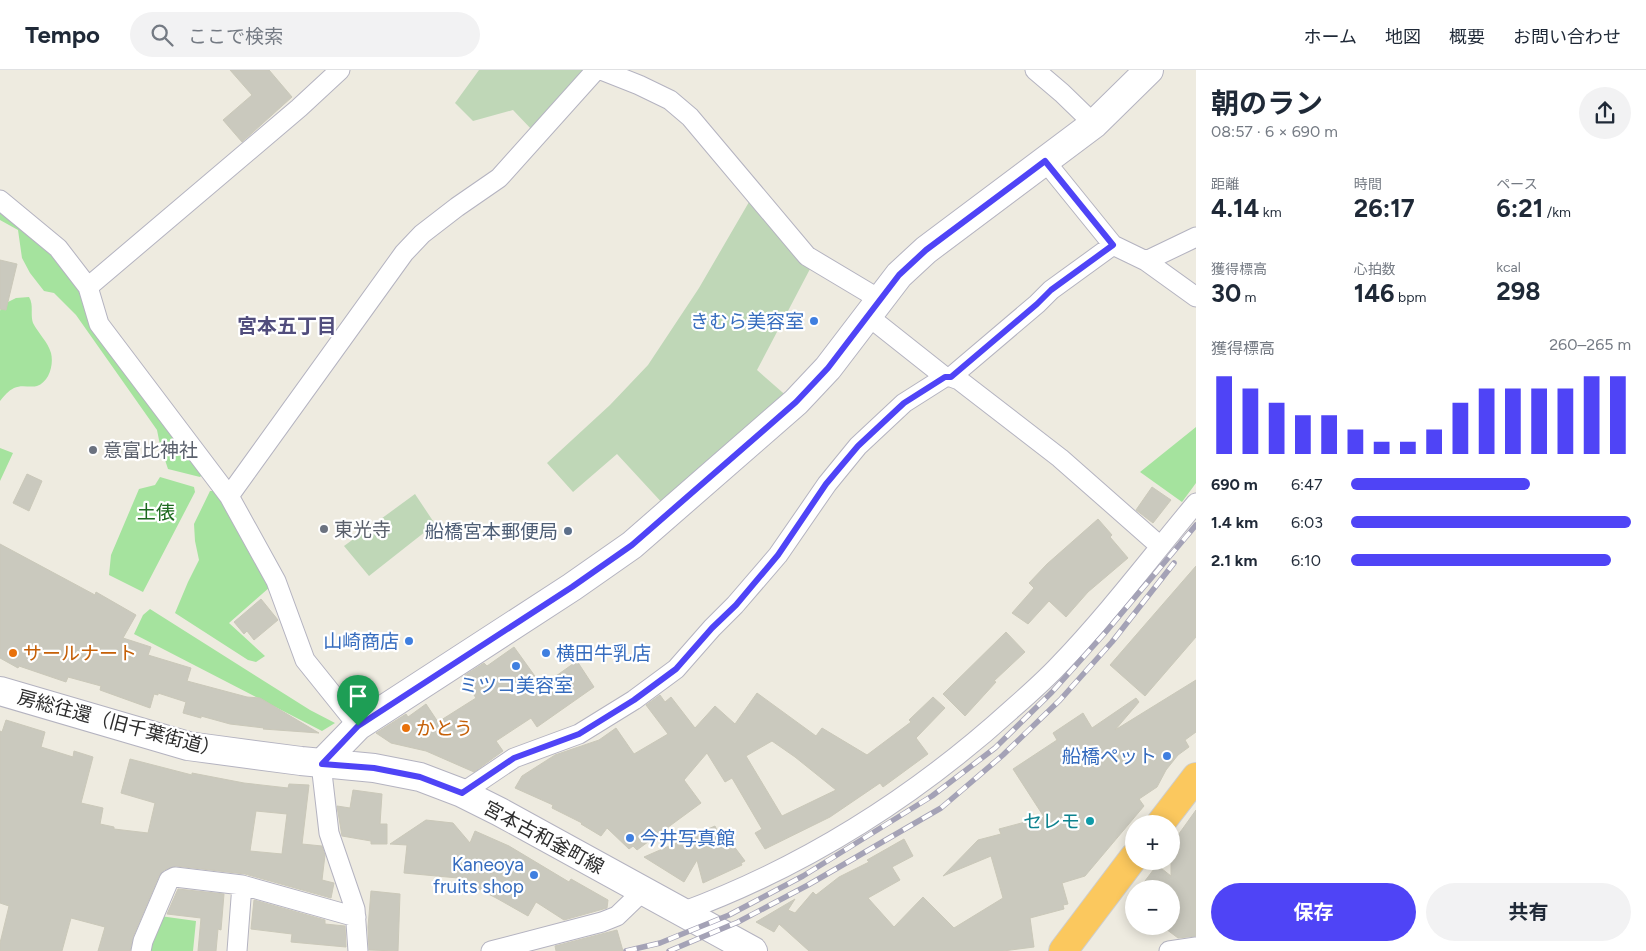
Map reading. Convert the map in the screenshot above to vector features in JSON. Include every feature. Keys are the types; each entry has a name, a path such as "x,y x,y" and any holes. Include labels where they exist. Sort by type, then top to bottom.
{"highway":[{"path":"1167,815 1196,777"},
{"path":"1063,951 1125,869"}],"street":[{"path":"88,287 299,108 340,70"},
{"path":"229,496 404,253 422,234 499,178 596,70"},
{"path":"601,70 640,85 670,100 690,117 807,256 874,308 948,377 959,380 1060,458 1160,546"},
{"path":"1034,70 1062,93 1094,124"},
{"path":"358,951 355,909 329,833 322,764 358,726 579,582 632,545 796,402 828,368 899,275 926,250 1094,124 1148,70"},
{"path":"1045,161 1113,245 1146,261 1196,298"},
{"path":"0,200 58,248 88,287 99,324 229,496 276,581 305,660 358,726"},
{"path":"1146,261 1196,237"},
{"path":"462,793 514,758 579,734 634,700 676,669 712,628 736,605 778,555 826,484 858,446 904,403 948,377 1037,304 1051,290 1113,245"},
{"path":"682,912 789,866 857,827 922,784 981,737 1058,666 1092,630 1196,503"},
{"name":"房総往還（旧千葉街道）","path":"0,691 188,746 322,764"},
{"name":"宮本古和釜町線","path":"322,764 374,768 420,777 462,793 682,912 722,943 753,951"},
{"path":"141,951 170,880 176,877 242,885 356,917"},
{"path":"237,951 242,885"},
{"path":"492,951 602,922 617,916 643,891"},
{"path":"1169,951 1196,947"}],"green space":[{"path":"479,70 586,70 533,131 513,110 473,121 455,103"},
{"path":"749,202 810,269 757,370 790,399 665,506 617,454 573,492 547,463 610,405 648,365 699,288"},
{"path":"0,209 54,251 204,473 200,477 168,469 157,430 76,315 54,293 44,291 30,273 22,258 18,230 0,220"},
{"path":"29,297 33,323 48,345 51,353 50,372 41,384 14,388 0,401 0,311 2,305 16,298"},
{"path":"1196,427 1196,483 1182,502 1140,472"},
{"path":"0,448 13,453 0,481"},
{"name":"土俵","path":"160,477 194,487 195,492 143,592 109,575 111,555 139,489 155,485"},
{"path":"210,491 217,491 270,587 229,623 265,656 256,662 248,660 175,613 199,560 194,524"},
{"path":"415,494 435,524 369,576 344,546"},
{"path":"150,609 310,710 335,723 322,731 134,634 143,615"},
{"path":"160,916 196,921 193,951 150,951"}],"building":[{"path":"230,70 269,70 292,97 242,142 223,120 252,95"},
{"path":"0,260 17,264 6,310 0,309"},
{"path":"27,474 42,481 29,511 13,503"},
{"path":"1152,487 1171,500 1153,523 1136,510"},
{"path":"1098,519 1128,558 1088,592 1066,617 1049,601 1028,624 1012,613 1034,588 1029,583 1047,564"},
{"path":"0,544 95,595 96,592 136,615 123,638 151,647 148,655 191,668 187,681 247,697 260,698 319,733 263,729 230,724 201,716 201,718 183,713 186,702 158,693 158,695 154,694 150,708 100,690 101,686 68,677 66,682 19,666 18,668 0,658"},
{"path":"1196,566 1196,637 1145,696 1110,665"},
{"path":"261,599 278,620 254,640 247,631 244,634 234,622"},
{"path":"1006,632 1025,652 994,681 996,682 965,716 943,694"},
{"path":"514,647 542,686 577,661 594,687 537,727 531,718 496,741 503,751 474,772 426,751 391,743 376,733 406,714 408,717 426,704 438,722 476,698 462,677 484,663 487,666"},
{"path":"1196,680 1196,732 1185,740 1189,747 1178,755 1166,770 1157,787 1139,799 1144,806 1136,815 1125,815 1125,829 1085,876 1062,883 1068,904 1063,905 1064,909 1030,918 1034,947 1003,951 809,951 779,924 774,932 756,922 795,899 788,910 795,913 813,892 816,895 839,877 869,862 867,860 904,839 913,856 892,867 900,880 868,898 894,927 923,897 954,928 1003,898 991,856 943,876 978,840 1001,834 999,829 1044,817 1013,769 1057,740 1053,733 1083,713 1092,728 1136,698 1139,702 1115,730"},
{"path":"757,693 816,736 822,728 867,755 911,722 909,720 933,697 945,708 916,738 928,754 883,787 880,783 830,817 765,849 755,833 762,829 732,778 725,782 707,753 684,780 701,803 637,850 633,846 629,849 607,828 601,836 582,823 552,808 553,805 515,788 522,776 555,755 599,740 616,728 634,754 668,734 646,705 660,695 665,702 671,697 695,728 715,706 735,724","holes":["772,741 836,790 782,816 746,756"]},
{"path":"6,720 45,732 41,747 73,757 74,751 93,757 81,803 103,808 100,824 114,827 114,829 148,833 155,803 121,793 130,759 192,775 192,773 244,783 288,788 289,784 309,785 302,844 322,846 325,855 322,880 334,883 331,898 245,874 176,866 164,870 159,876 133,937 130,951 98,951 105,927 71,918 62,951 0,951 0,943 9,906 0,903 0,731 2,732","holes":["256,811 287,814 282,854 250,851"]},
{"path":"353,790 382,794 380,824 387,824 387,844 371,844 371,841 342,836 337,806 350,808"},
{"path":"1196,810 1196,936 1178,938 1174,935 1180,935 1180,880 1146,880 1153,870 1163,870 1171,876 1171,870 1180,870 1180,832"},
{"path":"426,820 453,823 470,843 475,831 509,846 569,882 571,879 608,900 607,908 564,920 536,902 528,916 458,878 404,873 407,845 390,844"},
{"path":"715,826 726,850 733,845 745,861 741,863 742,865 703,883 697,860 684,882 644,857"},
{"path":"178,889 224,894 221,930 218,929 216,951 198,951 201,918 167,914"},
{"path":"371,891 400,894 398,951 369,950 368,927"},
{"path":"254,900 325,920 325,924 345,926 346,947 291,942 292,934 251,929"},
{"path":"617,930 623,951 556,951 555,946"}],"railway":[{"path":"626,951 660,943 729,915 803,876 932,796 995,748 1052,692 1104,634 1196,525"},
{"path":"669,951 738,922 808,885 941,808 1003,755 1060,700 1112,642 1174,563"}],"place":[{"name":"きむら美容室","path":"814,321"},
{"name":"意富比神社","path":"93,450"},
{"name":"東光寺","path":"324,529"},
{"name":"船橋宮本郵便局","path":"568,531"},
{"name":"山崎商店","path":"409,641"},
{"name":"サールナート","path":"13,653"},
{"name":"横田牛乳店","path":"546,653"},
{"name":"ミツコ美容室","path":"516,666"},
{"name":"かとう","path":"406,728"},
{"name":"船橋ペット","path":"1167,756"},
{"name":"セレモ","path":"1090,821"},
{"name":"今井写真館","path":"630,838"},
{"name":"Kaneoya fruits shop","path":"534,875"}],"district":[{"name":"宮本五丁目","path":"287,326"}],"route":[{"path":"1045,161 1113,245 1051,290 951,377 945,377 904,403 858,446 826,484 778,555 736,605 712,628 676,669 634,700 579,734 514,758 462,793 420,777 374,768 322,764 358,726 572,587 632,545 796,402 828,368 899,275 926,250 1045,161"}]}
